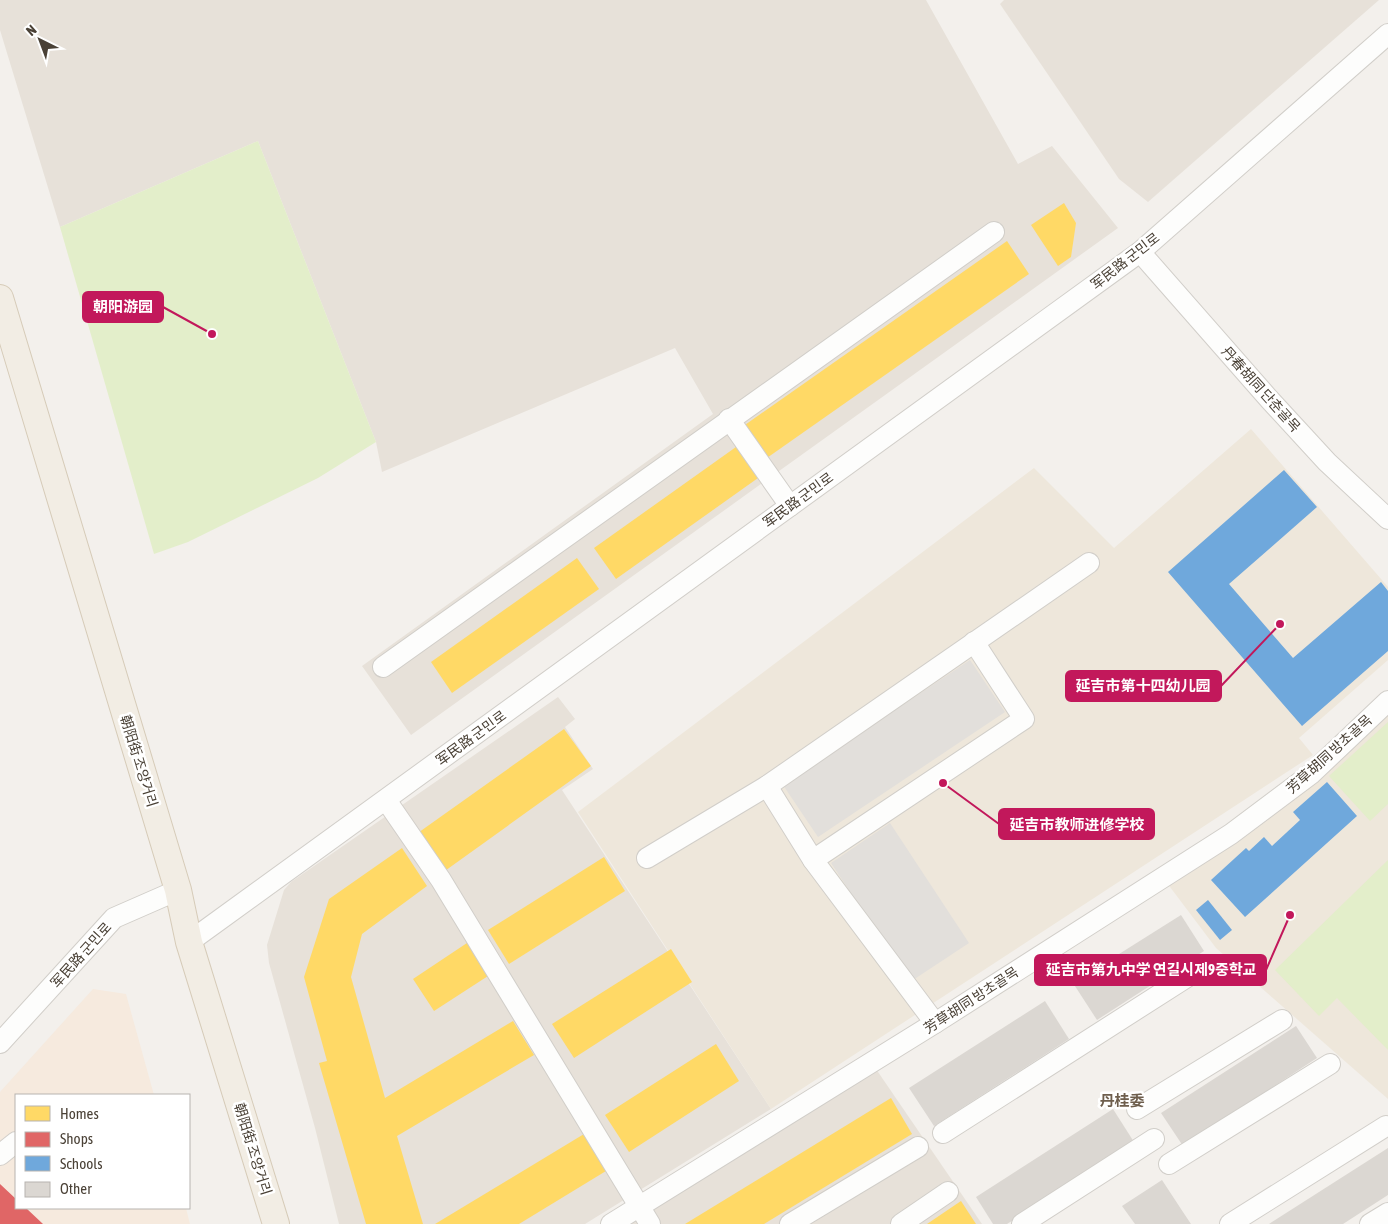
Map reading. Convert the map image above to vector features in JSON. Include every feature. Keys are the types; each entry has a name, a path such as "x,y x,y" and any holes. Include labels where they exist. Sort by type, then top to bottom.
{"main road":[{"name":"朝阳街 조양거리","path":"0,298 178,890 190,942 276,1224"}],"street":[{"name":"军民路 군민로","path":"190,942 1140,252 1388,34"},
{"path":"383,667 994,232"},
{"name":"丹春胡同 단춘골목","path":"1140,252 1320,455 1388,519"},
{"path":"729,419 790,506"},
{"path":"647,858 767,786 1089,563"},
{"path":"814,860 1024,720 974,642"},
{"name":"芳草胡同 방초골목","path":"611,1224 935,1023 1231,834 1311,774 1388,701"},
{"path":"767,786 814,860 935,1023"},
{"path":"386,800 441,880 650,1224"},
{"name":"军民路 군민로","path":"0,1043 114,918 178,890"},
{"path":"943,1133 1188,977"},
{"path":"1137,1110 1282,1020"},
{"path":"1169,1164 1330,1064"},
{"path":"1230,1224 1386,1126"},
{"path":"1022,1224 1154,1139"},
{"path":"0,1155 15,1143"},
{"path":"790,1224 918,1147"},
{"path":"901,1224 948,1192"},
{"path":"1370,1224 1388,1213"}],"shaded area":[{"path":"0,0 926,0 1018,164 1052,146 1118,228 411,735 362,666 713,414 675,348 382,472 376,442 258,141 60,227 0,30"},
{"path":"1004,0 1379,0 1148,202 1119,179 1000,4"},
{"path":"1251,429 1388,587 1388,660 1299,738 1313,755 771,1109 578,812 1034,468 1114,548"},
{"path":"970,660 1005,712 818,837 783,785"},
{"path":"558,697 575,719 565,727 593,769 562,790 771,1109 585,1224 339,1224 315,1128 269,963 267,945 284,890 291,882"},
{"path":"1388,713 1388,1099 1216,948 1167,883"},
{"path":"890,823 969,943 910,982 831,863"},
{"path":"93,989 126,994 154,1094 15,1094 15,1209 186,1209 190,1224 0,1224 0,1092"},
{"path":"876,1069 982,1224 627,1224"}],"green space":[{"path":"258,141 376,442 318,478 188,542 154,554 60,227"},
{"path":"1388,722 1388,804 1370,821 1329,776"},
{"path":"1388,860 1388,1050 1337,998 1319,1016 1275,970"}],"building: Homes":[{"path":"1064,203 1076,223 1071,257 1058,266 1031,225"},
{"path":"1007,241 1029,274 764,460 742,427"},
{"path":"736,447 758,478 616,579 594,548"},
{"path":"577,558 599,589 452,693 431,662"},
{"path":"564,729 591,766 442,873 415,835"},
{"path":"402,848 427,886 362,934 351,977 385,1098 513,1021 534,1055 397,1136 423,1224 366,1224 319,1063 327,1061 304,977 329,899"},
{"path":"604,857 625,891 509,964 488,930"},
{"path":"467,943 488,976 434,1011 413,979"},
{"path":"671,949 692,982 574,1058 552,1024"},
{"path":"716,1044 739,1081 629,1152 605,1115"},
{"path":"891,1098 912,1134 764,1224 685,1224"},
{"path":"584,1134 606,1171 519,1224 435,1224"},
{"path":"961,1201 976,1224 927,1224"}],"building: Shops":[{"path":"0,1184 15,1198 15,1209 27,1209 43,1224 0,1224"}],"building: Schools":[{"path":"1284,470 1317,507 1229,584 1293,658 1381,582 1388,591 1388,651 1302,726 1168,572"},
{"path":"1327,782 1357,816 1245,917 1211,880 1246,848 1249,851 1264,837 1272,846 1300,820 1293,812"},
{"path":"1208,900 1232,930 1220,940 1196,910"}],"building: Other":[{"path":"1181,915 1204,951 1097,1020 1073,983"},
{"path":"1045,1001 1069,1039 934,1126 909,1088"},
{"path":"1296,1026 1317,1058 1183,1146 1161,1113"},
{"path":"1113,1109 1134,1142 1007,1224 993,1224 976,1197"},
{"path":"1388,1148 1388,1195 1343,1224 1269,1224"},
{"path":"1162,1180 1191,1224 1135,1224 1122,1206"}],"place":[{"name":"朝阳游园","path":"212,334"},
{"name":"延吉市第十四幼儿园","path":"1280,624"},
{"name":"延吉市教师进修学校","path":"943,783"},
{"name":"延吉市第九中学 연길시제9중학교","path":"1290,915"}],"district":[{"name":"丹桂委","path":"1122,1100"}]}
